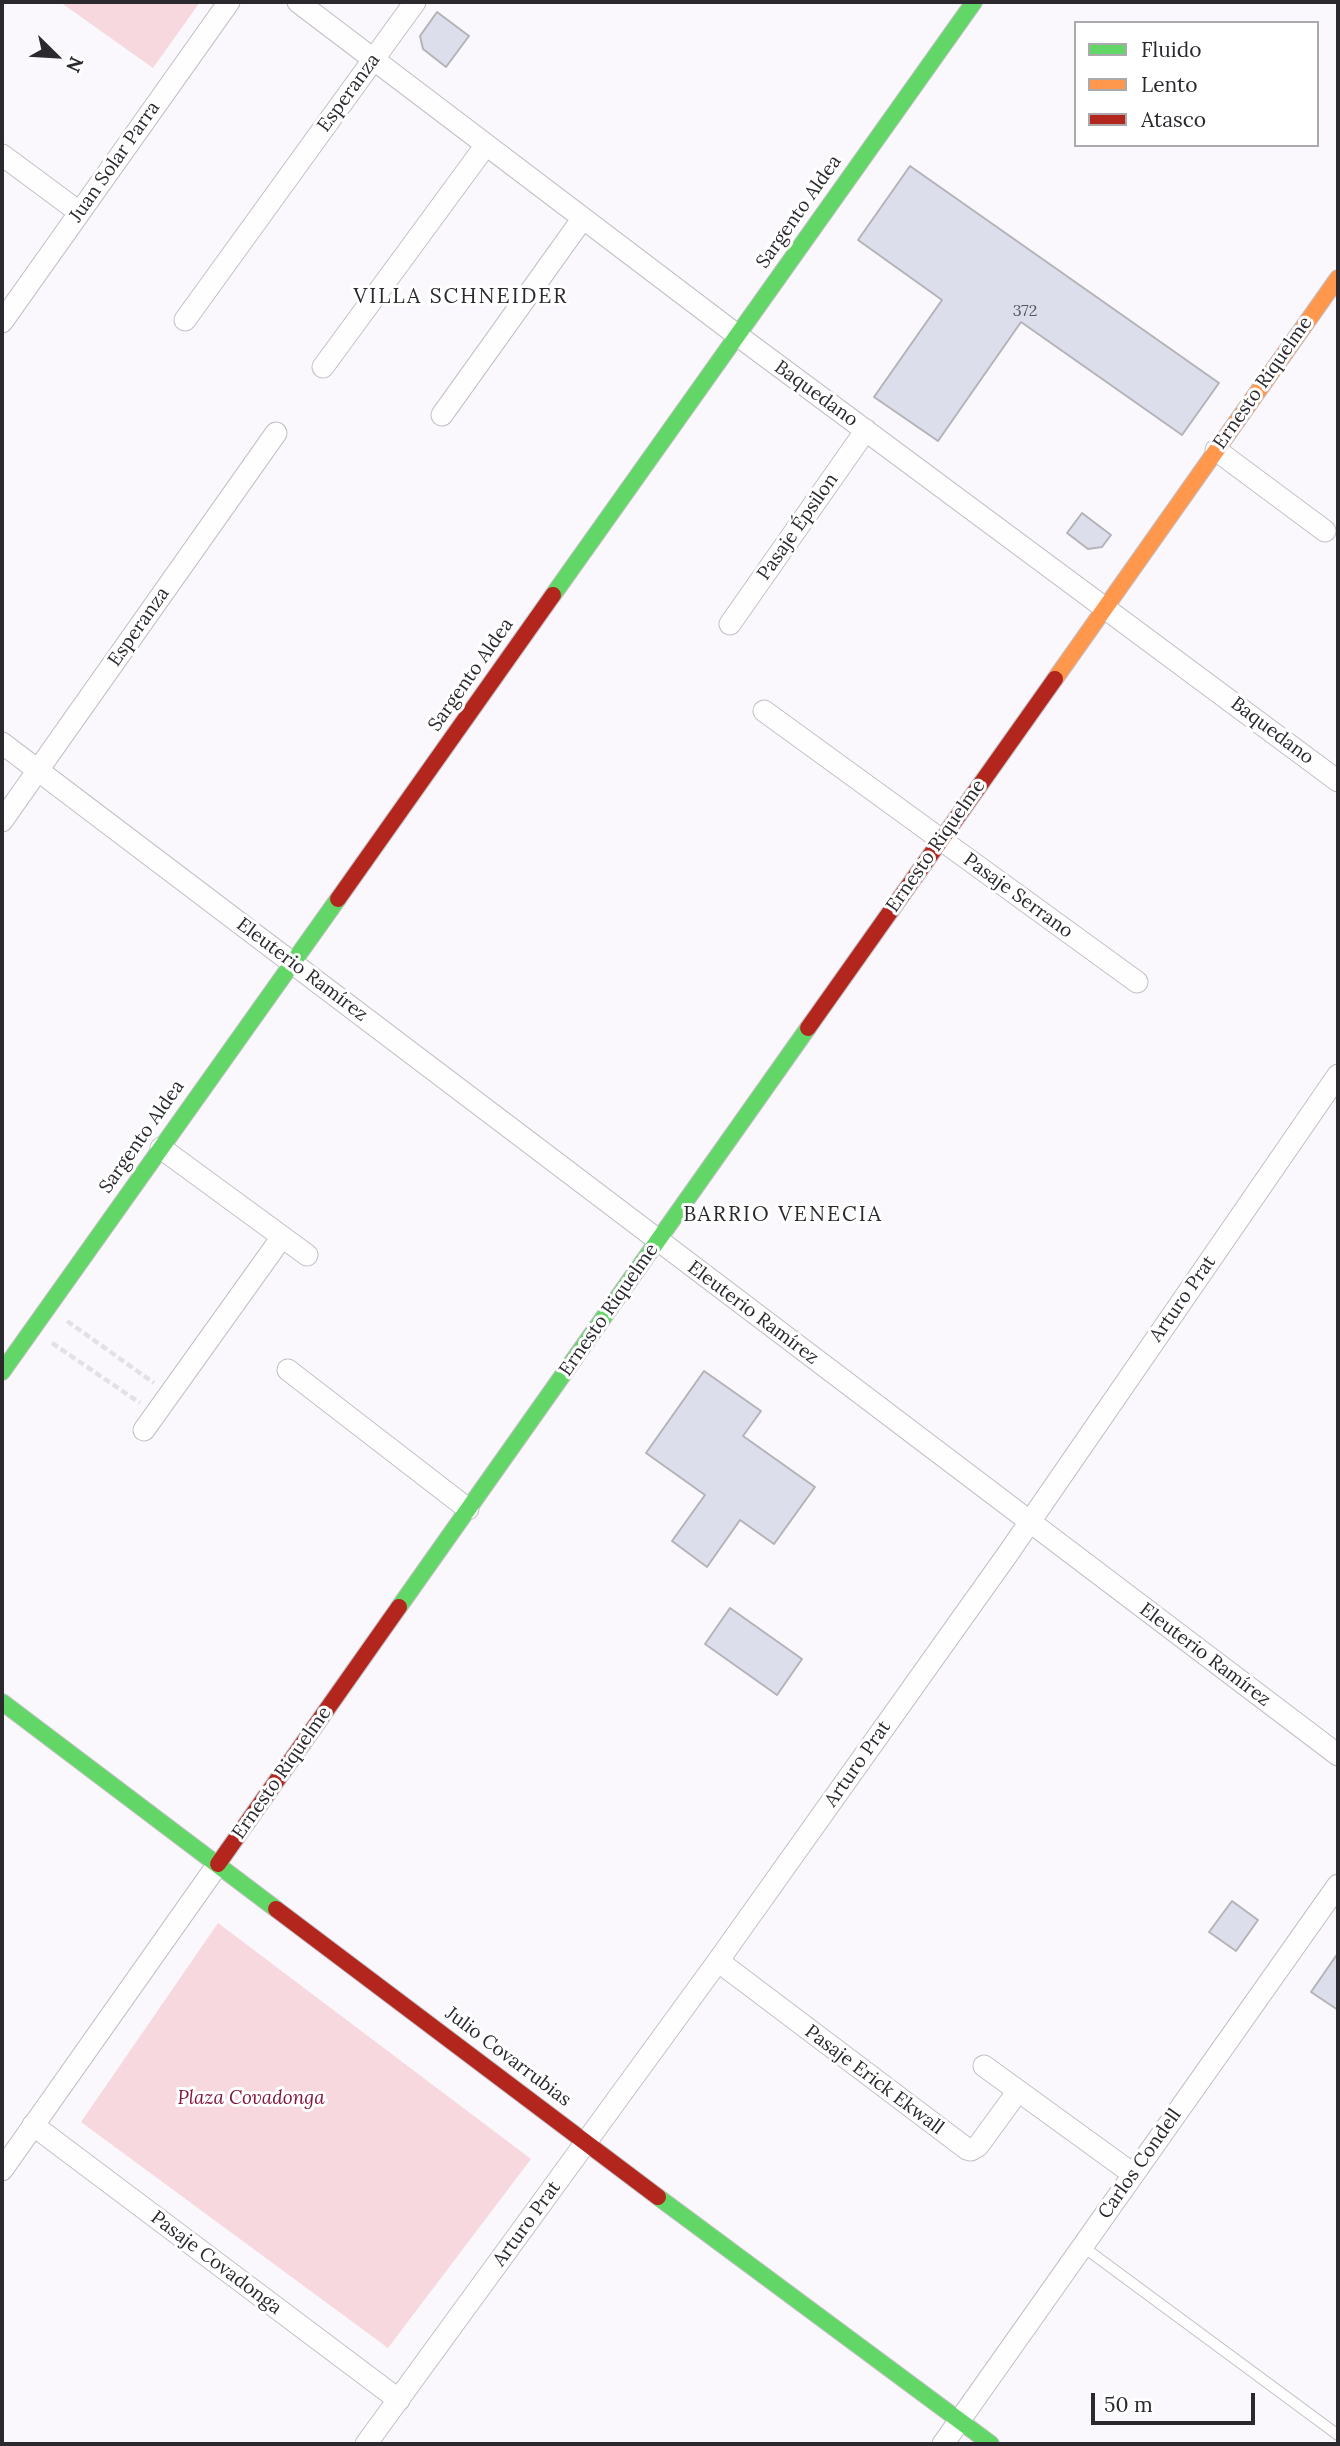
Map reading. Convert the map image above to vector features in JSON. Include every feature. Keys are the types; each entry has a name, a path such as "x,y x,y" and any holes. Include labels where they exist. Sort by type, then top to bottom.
{"street":[{"name":"Juan Solar Parra","path":"2,322 229,2"},
{"name":"Baquedano","path":"298,2 737,335 1338,781"},
{"name":"Esperanza","path":"185,320 415,2"},
{"name":"Sargento Aldea","path":"2,1372 974,2"},
{"path":"323,367 486,145"},
{"path":"2,155 79,212"},
{"path":"442,415 583,218"},
{"name":"Ernesto Riquelme","path":"2,2170 9,2145 33,2125 1338,278"},
{"name":"Pasaje Épsilon","path":"730,624 866,430"},
{"name":"Esperanza","path":"2,821 276,433"},
{"path":"1216,450 1325,531"},
{"name":"Pasaje Serrano","path":"764,711 1136,982"},
{"name":"Eleuterio Ramírez","path":"2,743 1338,1755"},
{"name":"Arturo Prat","path":"366,2444 718,1961 1029,1523 1338,1075"},
{"path":"161,1148 307,1255"},
{"path":"150,1422 282,1237"},
{"path":"288,1370 468,1509"},
{"name":"Julio Covarrubias","path":"2,1702 586,2143 991,2444"},
{"name":"Carlos Condell","path":"943,2444 1338,1885"},
{"name":"Pasaje Erick Ekwall","path":"718,1961 967,2149 978,2146 1018,2091"},
{"path":"984,2066 1133,2174"},
{"name":"Pasaje Covadonga","path":"33,2125 398,2400"}],"lane":[{"path":"1082,2246 1338,2435"}],"path":[{"path":"66,1321 170,1394"},
{"path":"51,1342 150,1422"}],"green space":[{"path":"60,2 200,2 153,68"},
{"name":"Plaza Covadonga","path":"218,1923 531,2159 388,2348 81,2122"}],"building":[{"path":"437,12 469,36 446,67 423,49 420,36"},
{"path":"910,166 1219,383 1182,435 1021,322 938,441 874,397 942,300 858,240"},
{"path":"1082,513 1111,535 1102,547 1088,549 1067,533"},
{"path":"704,1371 761,1411 743,1436 815,1487 774,1544 740,1520 707,1567 672,1541 705,1495 646,1453"},
{"path":"730,1608 802,1659 777,1695 705,1644"},
{"path":"1232,1901 1258,1920 1236,1951 1209,1932"},
{"path":"1338,1953 1338,2010 1311,1992"}],"traffic: fast":[{"path":"553,595 974,2"},
{"path":"2,1372 338,899"},
{"path":"399,1607 808,1028"},
{"path":"2,1702 276,1909"},
{"path":"658,2197 991,2444"}],"traffic: slow":[{"path":"1055,679 1338,278"}],"traffic: jam":[{"path":"338,899 553,595"},
{"path":"808,1028 1055,679"},
{"path":"218,1864 399,1607"},
{"path":"276,1909 658,2197"}],"district":[{"name":"VILLA SCHNEIDER","path":"461,297"},
{"name":"BARRIO VENECIA","path":"783,1215"}]}
